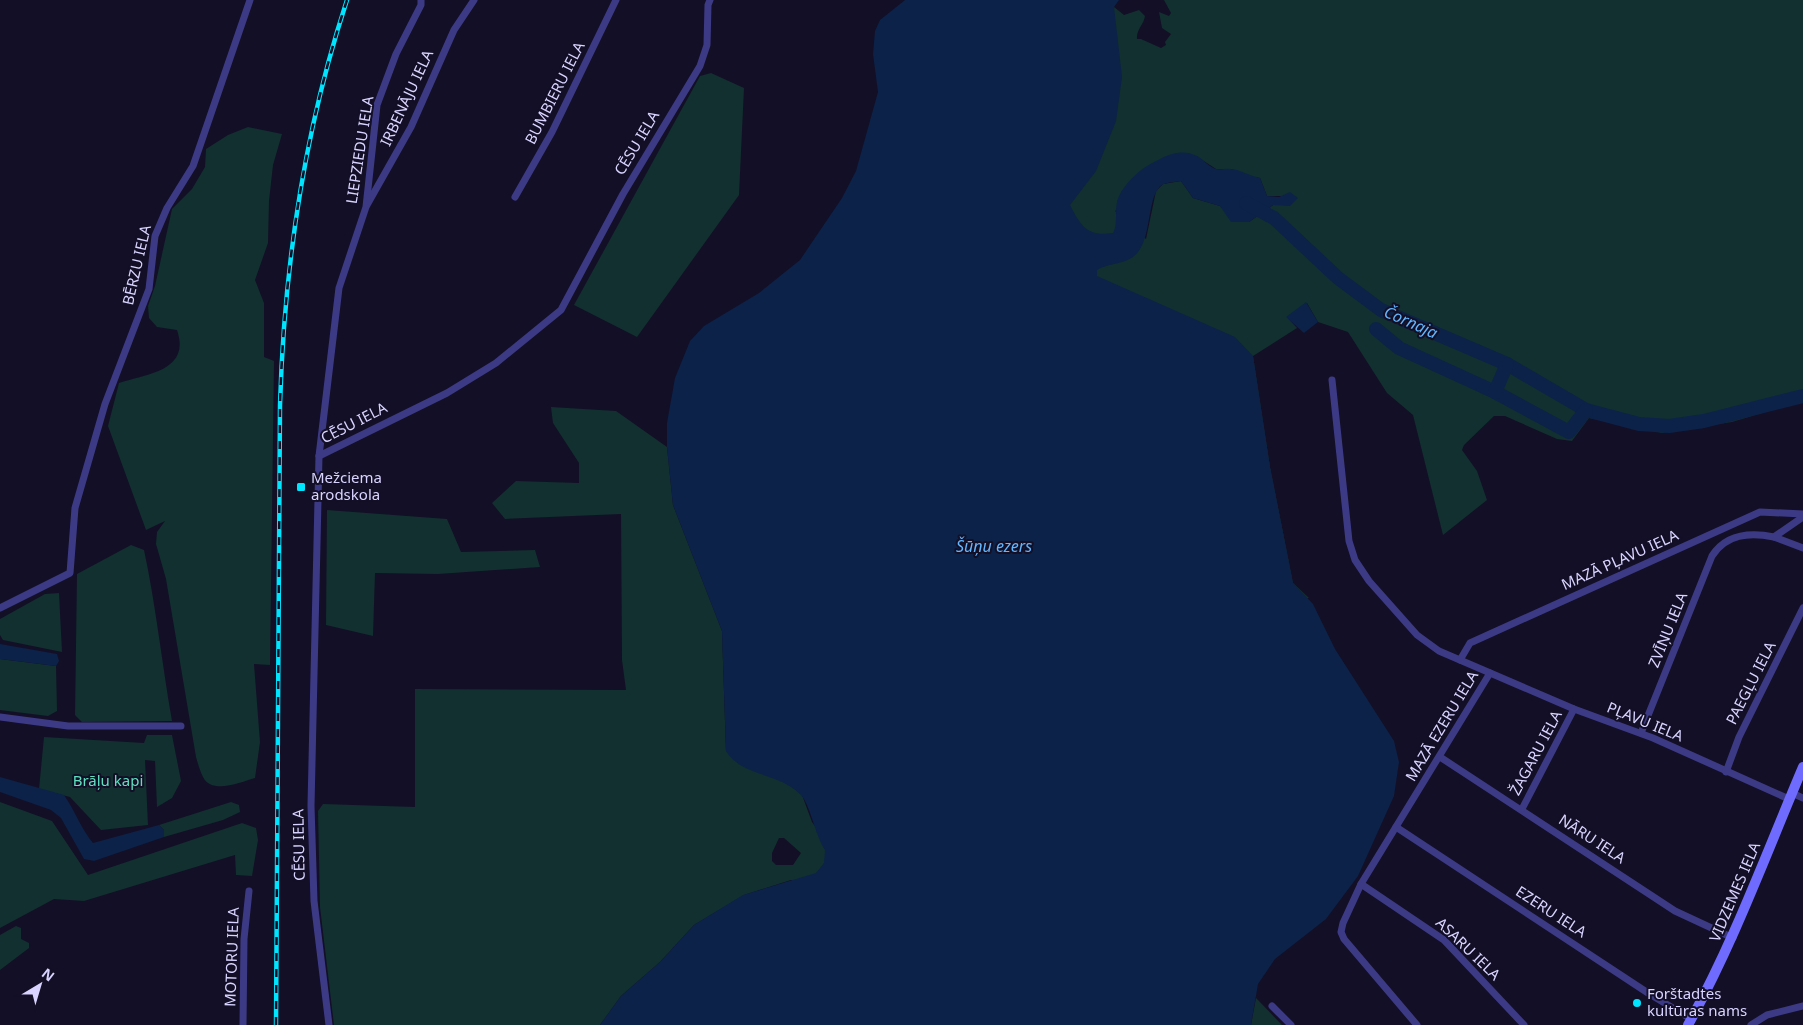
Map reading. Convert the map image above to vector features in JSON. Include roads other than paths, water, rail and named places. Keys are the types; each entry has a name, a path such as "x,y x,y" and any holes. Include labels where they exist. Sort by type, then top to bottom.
{"street":[{"name":"BĒRZU IELA","path":"0,608 70,573 75,508 105,404 149,289 156,236 167,208 193,166 250,0"},
{"name":"LIEPZIEDU IELA","path":"319,456 339,288 366,207 377,105 396,54 421,5 421,0"},
{"name":"IRBENĀJU IELA","path":"366,207 411,127 454,30 474,0"},
{"name":"BUMBIERU IELA","path":"515,197 552,132 616,0"},
{"name":"CĒSU IELA","path":"329,1025 314,901 311,806 319,456 447,392 496,363 561,310 623,194 700,66 707,45 708,5 710,0"},
{"name":"MAZĀ EZERU IELA","path":"1332,380 1350,540 1355,560 1369,580 1417,635 1439,651 1490,673 1360,884 1343,923 1344,939 1417,1025"},
{"name":"MAZĀ PĻAVU IELA","path":"1460,660 1470,643 1760,512 1803,515"},
{"path":"1774,537 1803,515"},
{"name":"ZVĪŅU IELA","path":"1641,733 1718,545 1726,540 1742,535 1774,537"},
{"path":"1774,537 1803,548"},
{"name":"PAEGĻU IELA","path":"1726,772 1740,737 1803,608"},
{"name":"PĻAVU IELA","path":"1490,673 1574,709 1641,733 1726,772 1791,796 1803,798"},
{"name":"ŽAGARU IELA","path":"1522,809 1574,709"},
{"path":"0,717 68,726 181,726"},
{"name":"NĀRU IELA","path":"1440,757 1675,911 1733,938"},
{"name":"VIDZEMES IELA","path":"1690,1022 1733,938 1803,767"},
{"name":"EZERU IELA","path":"1396,827 1690,1022"},
{"name":"ASARU IELA","path":"1360,884 1444,940 1524,1025"},
{"name":"MOTORU IELA","path":"243,1025 244,939 249,891"},
{"path":"1272,1006 1291,1025"},
{"path":"1752,1025 1767,1015 1803,1006"}],"water":[{"name":"Šūņu ezers","path":"905,0 1119,0 1114,7 1122,77 1116,121 1096,171 1070,205 1082,224 1091,231 1104,234 1113,233 1116,224 1117,201 1127,184 1147,166 1177,153 1190,153 1216,169 1235,170 1260,178 1267,196 1279,197 1290,192 1298,198 1290,206 1273,205 1249,222 1231,222 1220,206 1193,198 1181,181 1164,184 1157,190 1154,197 1146,236 1138,252 1129,259 1097,270 1097,276 1235,337 1253,356 1270,467 1293,583 1313,604 1335,649 1394,741 1399,762 1394,796 1358,876 1326,919 1275,959 1258,984 1251,1025 600,1025 621,996 660,962 694,925 743,895 816,873 824,863 825,850 804,798 791,787 741,766 726,751 722,631 673,505 667,447 667,423 675,378 690,341 704,326 759,293 800,260 842,198 856,171 878,92 873,54 875,31 880,20"},
{"path":"1306,302 1318,322 1304,333 1286,317"},
{"path":"0,644 57,654 59,661 56,666 0,659"},
{"path":"0,777 64,795 93,843 159,825 164,830 164,837 94,861 84,859 61,818 51,810 0,792"}],"waterway":[{"name":"Čornaja","path":"1246,203 1274,218 1338,278 1381,310 1507,364 1586,410 1639,424 1669,426 1704,421 1803,396"},
{"path":"1376,329 1399,348 1495,392 1569,432 1586,410"},
{"path":"1495,392 1507,364"}],"railway":[{"path":"276,1025 280,405 282,353 292,251 308,149 332,49 347,0"}],"place":[{"name":"Mežciema arodskola","path":"301,487"},
{"name":"Forštadtes kultūras nams","path":"1637,1003"}],"park label":[{"name":"Brāļu kapi","path":"108,781"}]}
